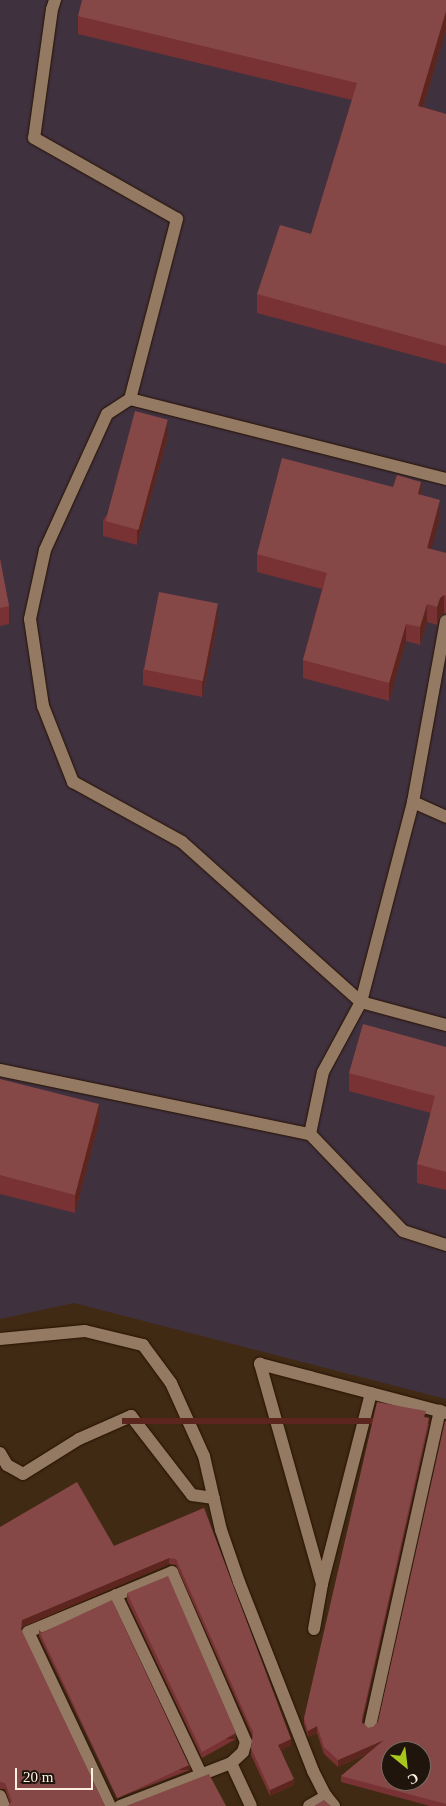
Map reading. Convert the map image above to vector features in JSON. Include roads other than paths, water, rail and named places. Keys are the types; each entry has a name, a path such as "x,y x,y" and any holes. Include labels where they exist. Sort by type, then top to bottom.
{"street":[{"path":"56,0 52,9 34,138 177,218 130,399 107,414 45,550 30,619 43,706 73,782 182,842 361,1002 446,1025"},
{"path":"130,399 446,479"},
{"path":"310,1134 323,1072 361,1002 413,802 446,621"},
{"path":"413,802 446,817"},
{"path":"0,1070 310,1134 403,1231 446,1245"},
{"path":"0,1339 85,1331 143,1345 171,1382 204,1456 221,1530 239,1582 313,1771 330,1801 308,1806"},
{"path":"322,1584 260,1364 443,1412 370,1726"},
{"path":"314,1629 322,1584 371,1393"},
{"path":"0,1454 7,1465 23,1474 79,1439 131,1416 192,1495 214,1498"},
{"path":"110,1806 28,1632 172,1572 246,1742 243,1752 231,1762 120,1806"},
{"path":"116,1595 200,1774"},
{"path":"231,1762 251,1806"},
{"path":"0,1796 4,1806"}]}
